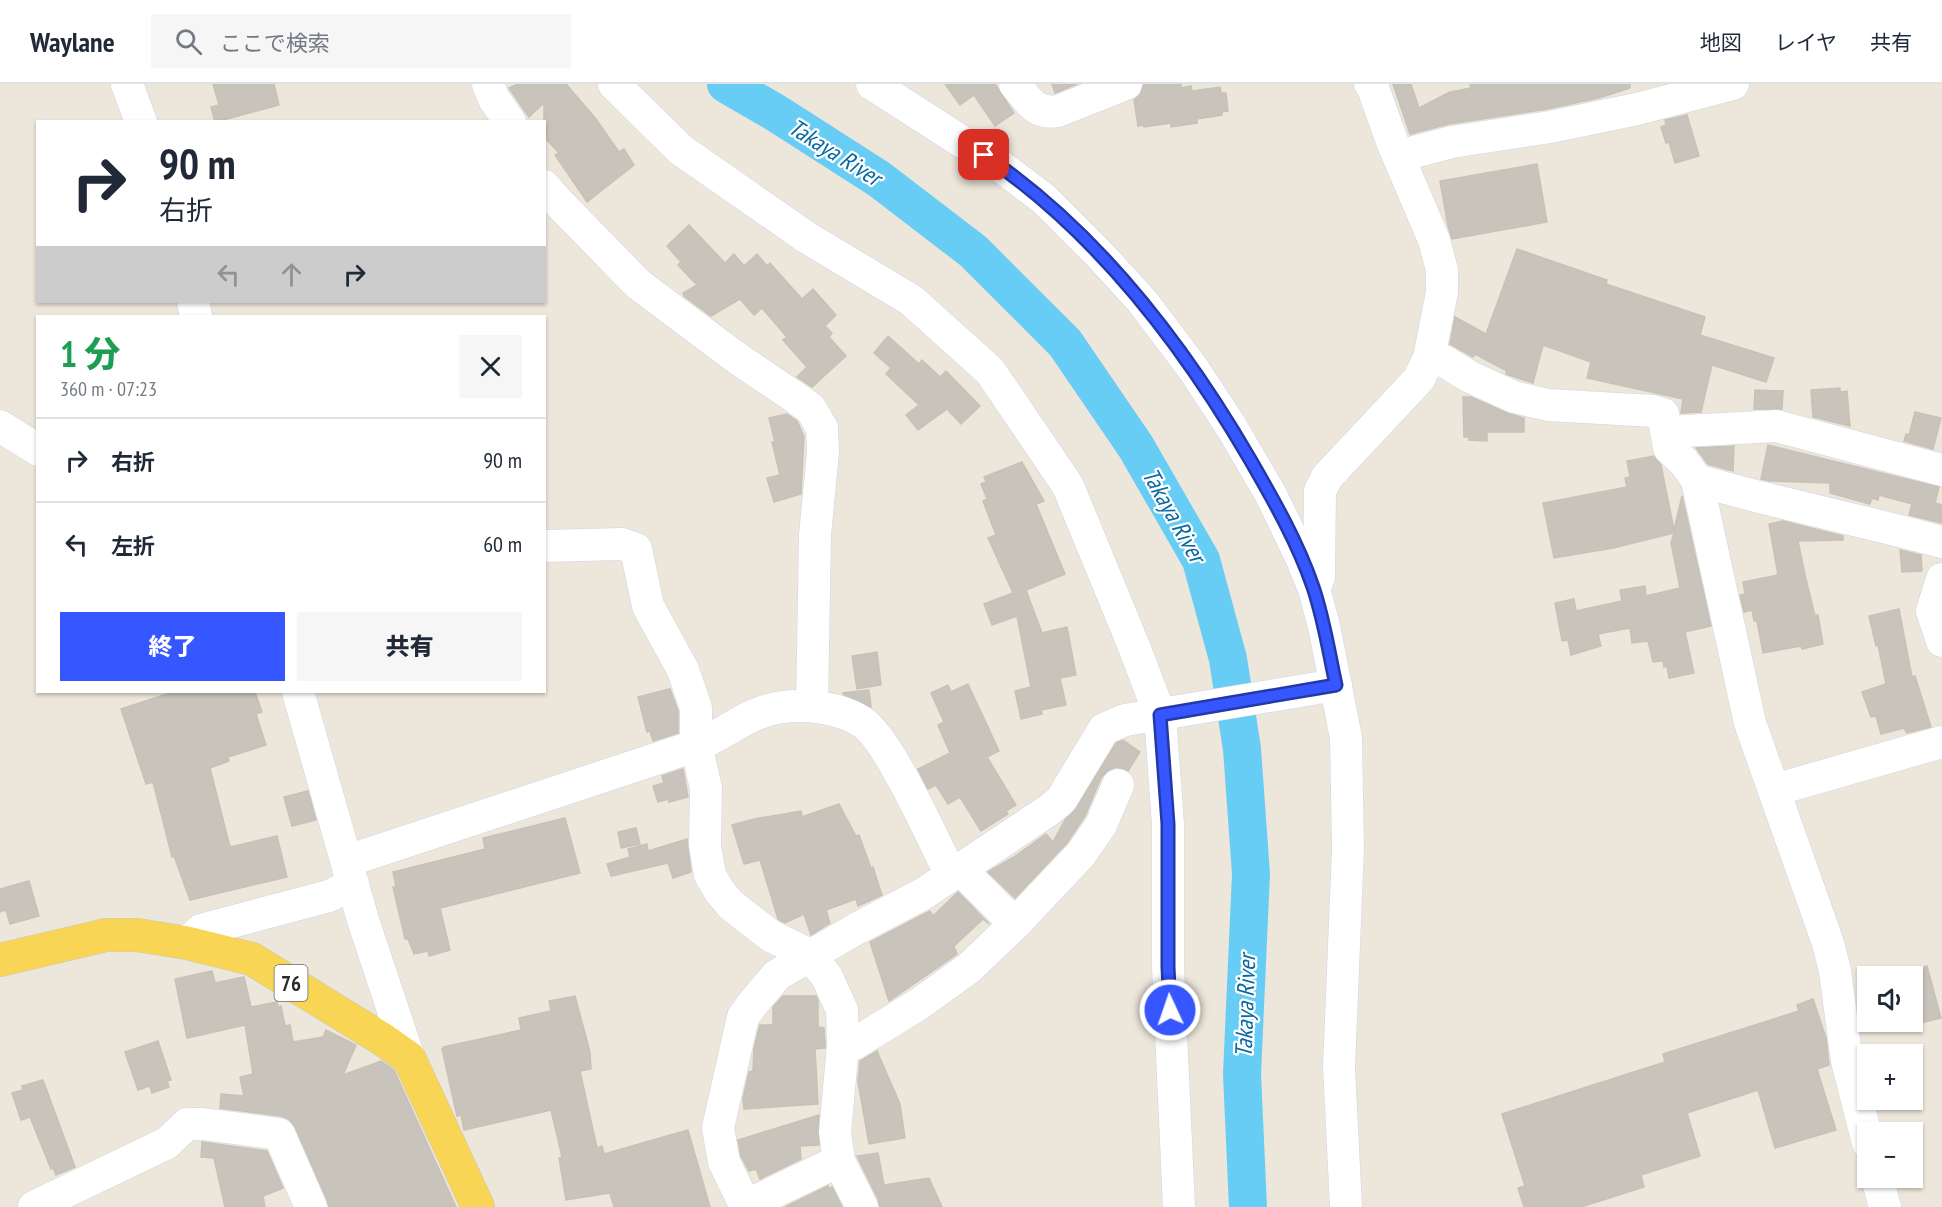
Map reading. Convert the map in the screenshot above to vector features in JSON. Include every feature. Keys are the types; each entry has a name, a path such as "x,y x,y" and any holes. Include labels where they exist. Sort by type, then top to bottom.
{"main road":[{"name":"76","path":"0,960 106,936 137,935 187,943 252,959 409,1058"},
{"path":"409,1058 478,1207"}],"street":[{"path":"127,84 140,120"},
{"path":"488,84 494,99 509,120"},
{"path":"614,84 681,150 806,237 911,300 990,371 1068,486 1135,649 1165,714 1168,967 1179,1207"},
{"path":"872,84 1003,168 1044,199 1142,301 1194,370 1232,428 1271,495 1300,555 1314,589 1346,738 1348,826 1339,1066 1346,1207"},
{"path":"1015,84 1036,109 1047,113 1058,111 1126,84"},
{"path":"1314,589 1319,577 1320,491 1327,477 1419,379 1429,358 1442,292 1442,270 1434,240 1374,88 1370,84"},
{"path":"1399,156 1452,142 1551,127 1637,109 1733,84"},
{"path":"546,188 638,284 734,356 811,409 822,428 823,452 815,535 812,706"},
{"path":"1429,358 1444,361 1470,378 1514,397 1548,405 1653,411 1663,414 1669,448 1684,462 1697,480 1750,723 1828,943 1835,971 1848,1061 1863,1122"},
{"path":"0,426 36,449"},
{"path":"1667,432 1776,426 1942,470"},
{"path":"1697,480 1806,510 1882,526 1942,542"},
{"path":"546,546 622,544 636,549 648,606 683,670 696,708 696,745 706,788 705,846 710,874 720,892 731,905 771,936 810,955 827,977 842,1010 843,1045 835,1132 839,1161 862,1207"},
{"path":"1942,579 1932,611 1942,641"},
{"path":"839,1161 745,1206 724,1162 718,1128 743,1017 777,975 923,894 1061,800 1104,729 1125,720 1334,685"},
{"path":"298,693 350,872 409,1058"},
{"path":"187,943 201,930 329,896 350,872 696,745 753,714 783,707 812,706 839,711 864,723 883,745 955,872 1015,924"},
{"path":"1774,790 1942,742"},
{"path":"843,1045 854,1044 919,1004 969,968 1015,924 1081,854 1101,825 1118,785"},
{"path":"34,1207 167,1143 187,1124 203,1124 279,1134 311,1207"},
{"path":"1880,1188 1885,1207"}],"building":[{"path":"213,84 274,84 279,105 223,120 214,120 211,107 219,105"},
{"path":"518,84 566,84 596,119 619,152 624,149 634,165 587,202 555,155 559,153 546,139 544,103 529,117 509,88"},
{"path":"945,84 995,84 1014,113 995,126 974,95 960,105"},
{"path":"1052,84 1077,84 1055,93"},
{"path":"1144,84 1181,84 1181,88 1191,86 1192,91 1220,87 1221,93 1226,93 1228,111 1222,112 1222,115 1197,119 1197,123 1171,127 1171,123 1138,126 1134,100 1140,95"},
{"path":"1393,84 1411,84 1419,108 1450,92 1471,88 1470,84 1630,84 1630,88 1599,98 1547,109 1449,124 1410,134"},
{"path":"1687,115 1699,156 1675,163 1669,142 1666,143 1661,127 1666,125 1665,120"},
{"path":"1537,164 1547,222 1452,239 1440,181"},
{"path":"689,225 725,263 734,254 744,266 757,254 767,266 770,263 802,299 813,289 836,315 825,326 832,333 829,337 846,356 812,387 797,377 807,367 783,340 787,337 762,308 754,315 740,299 711,316 684,296 683,293 697,285 678,265 681,262 667,246"},
{"path":"1517,249 1607,280 1606,284 1705,317 1700,335 1774,358 1766,382 1712,365 1701,412 1681,413 1683,399 1587,378 1591,362 1543,345 1533,383 1506,374 1507,371 1475,354 1473,357 1450,344 1455,317 1486,334"},
{"path":"888,336 919,364 922,360 940,377 946,371 980,406 961,424 947,409 918,430 906,415 919,405 886,374 891,368 874,353"},
{"path":"1840,388 1840,392 1847,391 1850,426 1813,417 1811,390"},
{"path":"1755,390 1783,391 1782,409 1754,409"},
{"path":"1463,397 1471,397 1524,418 1524,432 1487,432 1487,441 1469,440 1469,437 1464,437"},
{"path":"1915,412 1941,418 1933,449 1904,441 1906,434 1909,435"},
{"path":"787,414 797,421 804,437 801,494 774,502 767,478 780,475 769,418"},
{"path":"1768,445 1939,487 1935,503 1942,505 1942,523 1909,515 1912,504 1879,495 1878,500 1872,498 1870,504 1830,493 1830,483 1761,479"},
{"path":"1734,446 1733,471 1708,464 1696,448"},
{"path":"1654,456 1661,465 1674,530 1682,496 1711,626 1685,632 1694,673 1669,678 1667,666 1664,667 1663,661 1653,662 1648,641 1632,643 1630,628 1598,634 1601,646 1571,655 1568,640 1562,641 1555,603 1574,599 1576,611 1622,601 1620,590 1645,586 1646,596 1680,588 1671,543 1674,533 1613,548 1554,558 1543,503 1627,487 1625,478 1630,477 1627,461"},
{"path":"1022,462 1044,501 1036,504 1065,574 1026,590 1042,633 1067,627 1076,675 1060,678 1066,705 1041,710 1042,714 1021,719 1015,691 1031,687 1017,616 992,625 984,604 1013,593 988,538 996,535 983,501 987,499 981,484 986,482 984,477"},
{"path":"1783,521 1843,536 1843,540 1798,541 1815,616 1818,615 1823,644 1802,649 1801,646 1763,653 1757,621 1754,621 1752,610 1744,612 1740,595 1745,594 1743,582 1778,575 1769,524"},
{"path":"1900,550 1921,555 1922,571 1902,572"},
{"path":"1899,609 1912,677 1915,676 1931,727 1907,733 1904,728 1881,734 1876,716 1871,717 1862,692 1886,684 1869,616"},
{"path":"877,652 881,685 857,689 852,656"},
{"path":"968,684 999,751 987,757 1016,805 1006,811 1008,814 981,831 960,797 948,804 936,785 928,789 918,769 950,753 938,725 944,722 931,693 948,685 951,692"},
{"path":"670,689 678,711 678,733 653,741 650,731 647,732 638,697"},
{"path":"869,690 871,707 843,694 843,693"},
{"path":"170,693 255,693 262,712 256,714 266,745 228,757 229,761 210,768 230,847 277,836 287,877 190,900 174,856 172,857 153,782 146,784 121,709"},
{"path":"1123,740 1140,752 1128,771 1116,767 1107,771 1101,778 1085,816 1067,843 1015,898 988,872 1046,834 1053,842 1116,743"},
{"path":"683,769 688,797 669,802 668,799 658,802 653,786 664,783 662,776"},
{"path":"308,791 316,820 292,826 284,797"},
{"path":"839,804 856,836 859,835 882,895 858,906 856,899 826,910 830,923 811,935 804,914 785,923 778,919 760,860 744,864 732,825 801,811 802,817"},
{"path":"565,818 580,873 440,908 450,950 429,956 428,951 414,954 408,939 405,939 393,887 396,887 393,872 485,849 483,838"},
{"path":"636,828 640,844 621,848 618,832"},
{"path":"687,839 691,872 673,878 668,863 611,876 607,864 630,857 628,849 647,844 648,851"},
{"path":"29,881 39,916 10,924 6,910 0,912 0,889"},
{"path":"958,892 989,924 983,919 954,946 957,954 889,1001 870,942 930,911 933,916"},
{"path":"1927,966 1941,1018 1923,1022 1923,967"},
{"path":"212,971 215,983 244,977 251,1007 277,1002 278,1007 281,1006 285,1026 290,1025 293,1042 323,1037 326,1030 356,1045 343,1075 381,1061 394,1070 456,1207 329,1207 290,1120 281,1116 220,1108 221,1094 244,1096 240,1077 253,1074 245,1025 187,1038 175,979"},
{"path":"575,996 590,1052 591,1069 580,1071 597,1148 602,1146 604,1154 688,1130 710,1207 614,1207 610,1193 566,1200 559,1158 562,1157 551,1110 464,1130 461,1115 457,1116 443,1047 521,1030 519,1018 551,1011 549,1001"},
{"path":"783,996 816,996 818,1001 818,1027 824,1028 825,1048 815,1049 818,1104 744,1109 743,1099 749,1072 753,1071 754,1048 760,1025 773,1025 773,1007"},
{"path":"1813,999 1826,1038 1829,1065 1817,1069 1836,1130 1775,1148 1758,1090 1687,1113 1700,1156 1641,1175 1644,1187 1581,1207 1524,1207 1518,1188 1525,1186 1502,1114 1665,1062 1663,1054 1799,1011 1797,1005"},
{"path":"158,1041 171,1080 167,1081 169,1087 152,1093 150,1086 138,1090 125,1052"},
{"path":"877,1051 900,1104 905,1138 869,1144 858,1082 860,1061"},
{"path":"43,1080 75,1167 56,1175 53,1168 51,1169 30,1117 21,1120 12,1093 23,1090 22,1086"},
{"path":"819,1115 819,1145 800,1146 801,1159 760,1179 756,1169 749,1171 741,1156 738,1140"},
{"path":"202,1142 267,1151 283,1188 263,1196 265,1207 225,1207 214,1158 201,1157"},
{"path":"878,1153 884,1185 929,1178 942,1207 880,1207 857,1156"},
{"path":"828,1186 830,1189 832,1187 842,1207 785,1207"}],"waterway":[{"name":"Takaya River","path":"726,84 879,179 973,251 1065,343 1136,447 1201,560 1228,659 1242,749 1251,874 1242,1074 1248,1207"}],"route":[{"path":"984,155 1044,199 1098,253 1142,301 1194,370 1232,428 1271,495 1314,589 1324,626 1336,685 1160,715 1168,824 1170,1010"}]}
